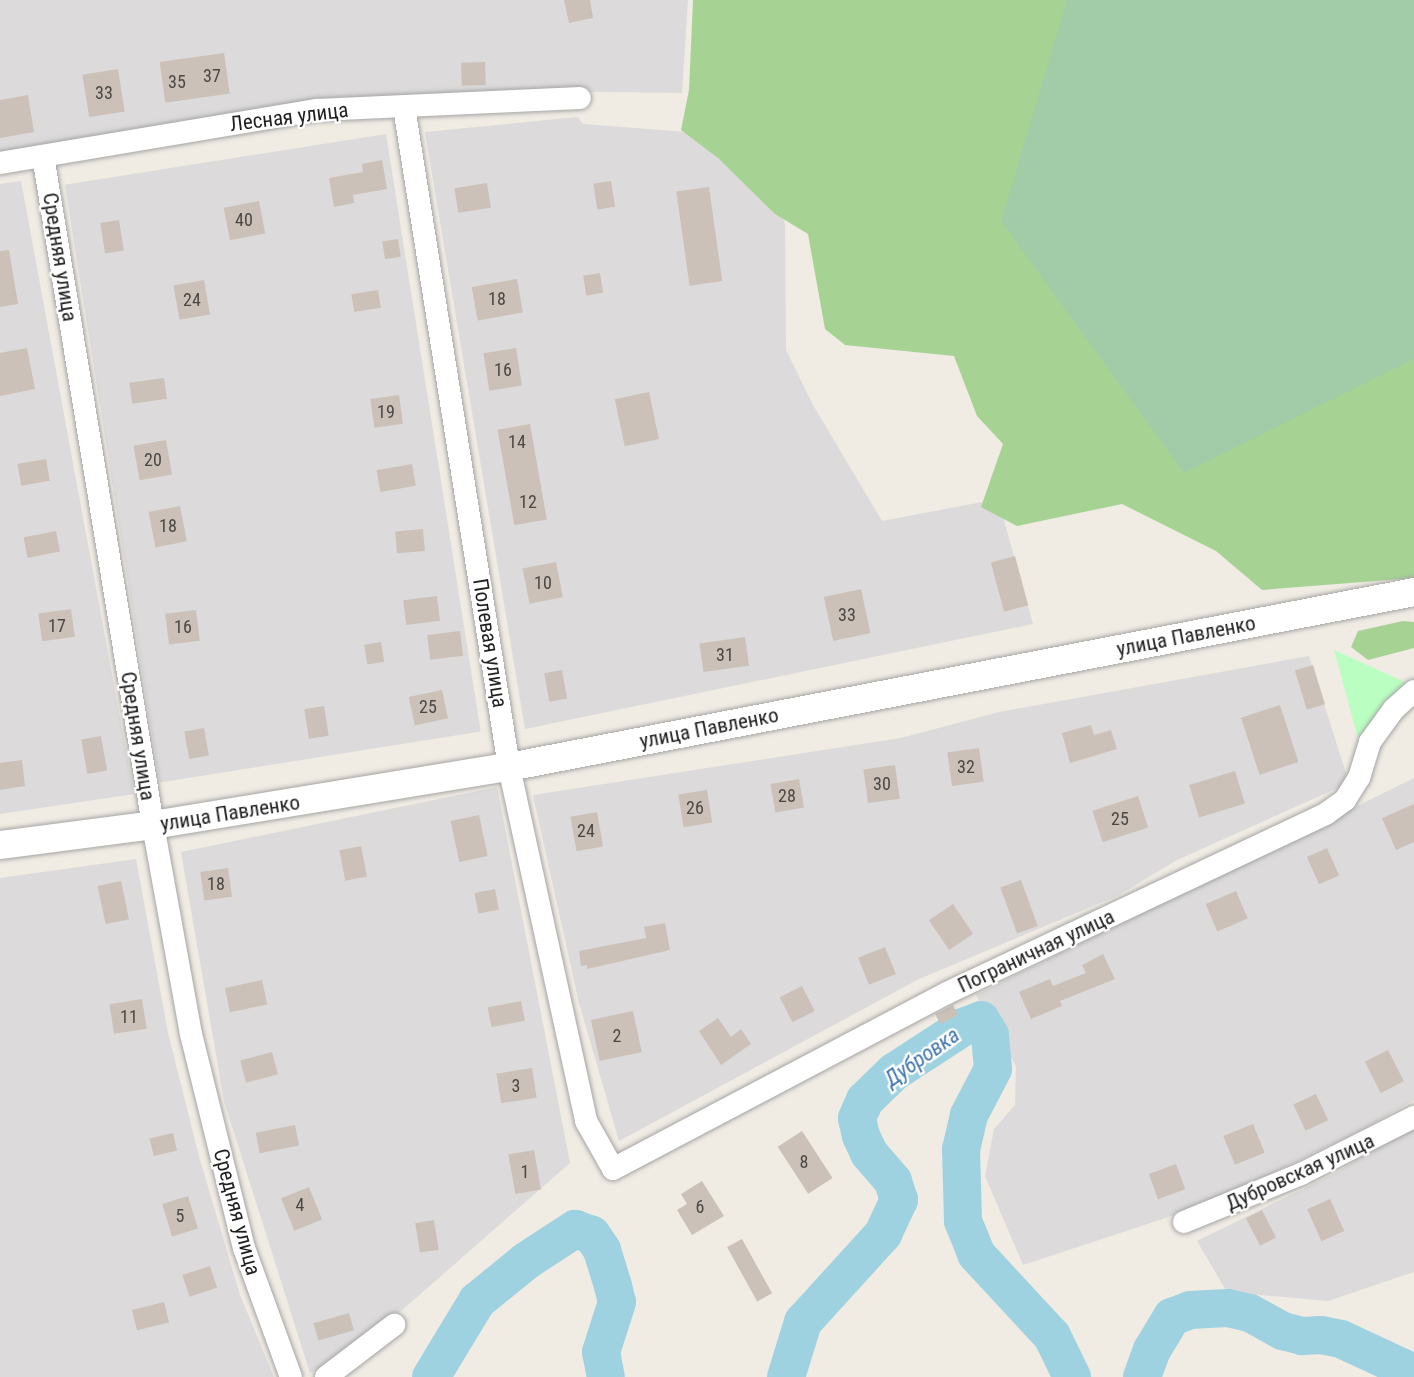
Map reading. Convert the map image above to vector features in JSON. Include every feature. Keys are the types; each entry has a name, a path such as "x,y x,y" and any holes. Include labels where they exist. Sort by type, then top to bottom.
{"street":[{"name":"Лесная улица","path":"0,163 317,110 580,99"},
{"name":"Полевая улица","path":"404,107 509,767 586,1121 613,1169"},
{"name":"Средняя улица","path":"43,156 153,825 191,1034 241,1237 291,1377"},
{"name":"улица Павленко","path":"0,845 153,825 509,767 1414,592"},
{"name":"Пограничная улица","path":"613,1169 947,993 1327,813 1345,800 1359,778 1370,742 1394,709 1414,691"},
{"name":"Дубровская улица","path":"1184,1222 1301,1174 1414,1118"},
{"path":"326,1377 394,1325"}],"shaded area":[{"path":"0,0 688,0 682,93 538,91 0,155"},
{"path":"578,117 583,124 687,132 767,176 785,224 786,350 813,405 882,521 998,499 1033,624 525,729 425,132"},
{"path":"386,134 481,732 160,782 65,185"},
{"path":"21,181 134,794 0,814 0,184"},
{"path":"1309,656 1349,783 1177,860 1119,895 919,979 619,1141 579,1003 533,795 901,738 999,712"},
{"path":"1414,778 1414,1100 1360,1131 1205,1205 1023,1265 985,1176 994,1129 1015,1105 1016,1066 976,995"},
{"path":"497,787 570,1163 360,1347 310,1373 224,1101 181,852"},
{"path":"136,859 168,1033 198,1153 240,1295 274,1377 0,1377 0,878"},
{"path":"1414,1126 1414,1272 1328,1301 1227,1292 1197,1241 1337,1172"}],"green space":[{"path":"693,0 1414,0 1414,578 1262,590 1216,551 1122,504 1017,526 981,507 1003,444 977,416 954,356 845,345 825,329 808,234 775,214 718,158 681,130 689,90"},
{"path":"1067,0 1414,0 1414,359 1184,473 1001,221"},
{"path":"1403,621 1414,622 1414,648 1368,660 1351,647 1358,631"},
{"path":"1334,650 1407,683 1358,738"}],"building":[{"path":"564,0 590,0 593,18 569,23"},
{"path":"224,53 230,94 165,103 160,62"},
{"path":"485,62 486,85 462,86 461,63"},
{"path":"118,69 125,111 89,117 82,75"},
{"path":"28,95 34,132 0,138 0,100"},
{"path":"382,160 387,189 353,195 354,203 334,207 329,178 363,172 362,164"},
{"path":"611,181 615,207 597,209 593,184"},
{"path":"487,183 491,208 458,213 454,188"},
{"path":"709,187 722,281 690,286 676,192"},
{"path":"259,201 265,233 230,240 224,208"},
{"path":"119,220 124,251 105,254 100,223"},
{"path":"398,239 401,257 385,259 382,242"},
{"path":"9,250 18,304 0,307 0,251"},
{"path":"600,273 603,293 586,295 583,276"},
{"path":"517,279 523,312 478,320 472,287"},
{"path":"204,280 210,314 180,320 173,285"},
{"path":"378,290 381,308 354,312 351,294"},
{"path":"27,348 35,389 0,396 0,353"},
{"path":"516,348 522,386 489,391 483,353"},
{"path":"164,378 167,399 132,404 129,383"},
{"path":"649,392 659,439 625,446 615,399"},
{"path":"399,395 403,424 374,428 370,399"},
{"path":"530,424 547,520 514,525 498,430"},
{"path":"166,440 172,474 140,480 134,446"},
{"path":"46,459 50,481 21,486 17,464"},
{"path":"412,464 416,486 380,492 377,470"},
{"path":"180,506 187,541 155,547 149,512"},
{"path":"423,529 425,551 397,553 395,531"},
{"path":"56,531 60,552 28,558 24,537"},
{"path":"1015,556 1028,605 1004,612 991,562"},
{"path":"556,562 563,597 529,604 523,568"},
{"path":"861,589 870,633 833,641 824,597"},
{"path":"437,596 440,621 406,625 403,600"},
{"path":"71,609 75,637 42,641 38,614"},
{"path":"196,610 200,641 169,645 165,614"},
{"path":"460,631 463,656 430,660 427,635"},
{"path":"745,637 749,666 703,672 699,643"},
{"path":"381,642 384,662 367,664 364,645"},
{"path":"1313,665 1325,704 1307,710 1295,671"},
{"path":"562,670 567,699 549,702 544,673"},
{"path":"442,690 448,718 415,725 409,697"},
{"path":"1280,705 1299,762 1260,775 1241,718"},
{"path":"324,706 329,736 309,739 304,709"},
{"path":"1091,725 1094,735 1111,730 1117,749 1070,763 1062,733"},
{"path":"204,728 209,756 189,759 184,731"},
{"path":"101,736 107,770 87,774 81,739"},
{"path":"979,748 984,782 952,786 947,752"},
{"path":"22,760 25,786 0,790 0,763"},
{"path":"895,765 900,799 868,803 863,769"},
{"path":"1235,771 1245,804 1199,818 1189,785"},
{"path":"799,779 804,808 775,813 770,784"},
{"path":"707,790 712,823 684,827 678,795"},
{"path":"1138,796 1148,827 1103,842 1092,811"},
{"path":"1414,804 1414,842 1396,850 1382,818"},
{"path":"597,812 603,846 576,851 570,817"},
{"path":"479,815 488,856 459,862 451,821"},
{"path":"361,846 367,876 345,881 339,850"},
{"path":"1327,848 1339,875 1319,884 1307,857"},
{"path":"228,868 232,897 204,901 200,872"},
{"path":"1021,880 1038,926 1017,934 1000,888"},
{"path":"121,881 129,919 106,924 98,886"},
{"path":"495,889 499,910 478,914 474,893"},
{"path":"1236,891 1248,919 1217,932 1206,904"},
{"path":"953,904 973,934 949,950 929,920"},
{"path":"665,923 670,950 587,969 587,965 581,966 579,951 646,938 644,927"},
{"path":"885,947 896,974 869,985 858,958"},
{"path":"1103,954 1115,979 1060,1001 1062,1006 1031,1019 1019,992 1050,979 1053,986 1086,973 1082,965"},
{"path":"262,980 267,1004 230,1012 225,988"},
{"path":"802,986 815,1011 792,1022 780,997"},
{"path":"142,999 147,1029 114,1034 109,1004"},
{"path":"521,1001 525,1021 491,1027 488,1007"},
{"path":"953,1005 958,1015 940,1024 935,1014"},
{"path":"633,1011 642,1052 600,1061 591,1020"},
{"path":"718,1018 731,1037 741,1029 751,1044 721,1065 699,1031"},
{"path":"1388,1050 1404,1081 1381,1093 1365,1062"},
{"path":"272,1052 278,1074 246,1083 240,1061"},
{"path":"532,1068 537,1098 501,1103 496,1074"},
{"path":"1316,1094 1328,1120 1306,1131 1293,1105"},
{"path":"1253,1124 1265,1153 1235,1165 1223,1136"},
{"path":"295,1125 299,1146 260,1153 256,1133"},
{"path":"802,1131 832,1178 808,1194 778,1147"},
{"path":"173,1133 177,1151 154,1156 150,1138"},
{"path":"534,1150 541,1189 515,1194 508,1155"},
{"path":"1176,1164 1185,1189 1158,1199 1149,1174"},
{"path":"702,1181 724,1216 692,1235 677,1210 687,1204 681,1194"},
{"path":"309,1187 322,1219 294,1231 281,1198"},
{"path":"188,1196 198,1229 172,1236 162,1204"},
{"path":"1330,1199 1344,1231 1321,1241 1307,1209"},
{"path":"1262,1210 1276,1238 1260,1246 1246,1218"},
{"path":"434,1220 439,1250 420,1253 415,1223"},
{"path":"742,1239 772,1293 757,1301 727,1247"},
{"path":"210,1266 217,1288 190,1297 182,1275"},
{"path":"164,1302 169,1322 137,1330 132,1310"},
{"path":"349,1313 354,1330 318,1341 313,1323"}],"waterway":[{"name":"Дубровка","path":"786,1377 803,1322 883,1234 899,1200 893,1181 869,1153 861,1136 857,1118 865,1100 894,1072 963,1027 981,1020 990,1035 993,1069 969,1115 961,1149 963,1221 976,1254 1052,1336 1072,1377"},
{"name":"Дубровка","path":"431,1377 477,1301 526,1261 575,1229 592,1235 602,1250 617,1302 601,1352 606,1377"},
{"name":"Дубровка","path":"1142,1377 1152,1350 1172,1317 1190,1310 1228,1308 1250,1313 1283,1331 1302,1336 1321,1335 1341,1339 1414,1373"}]}
